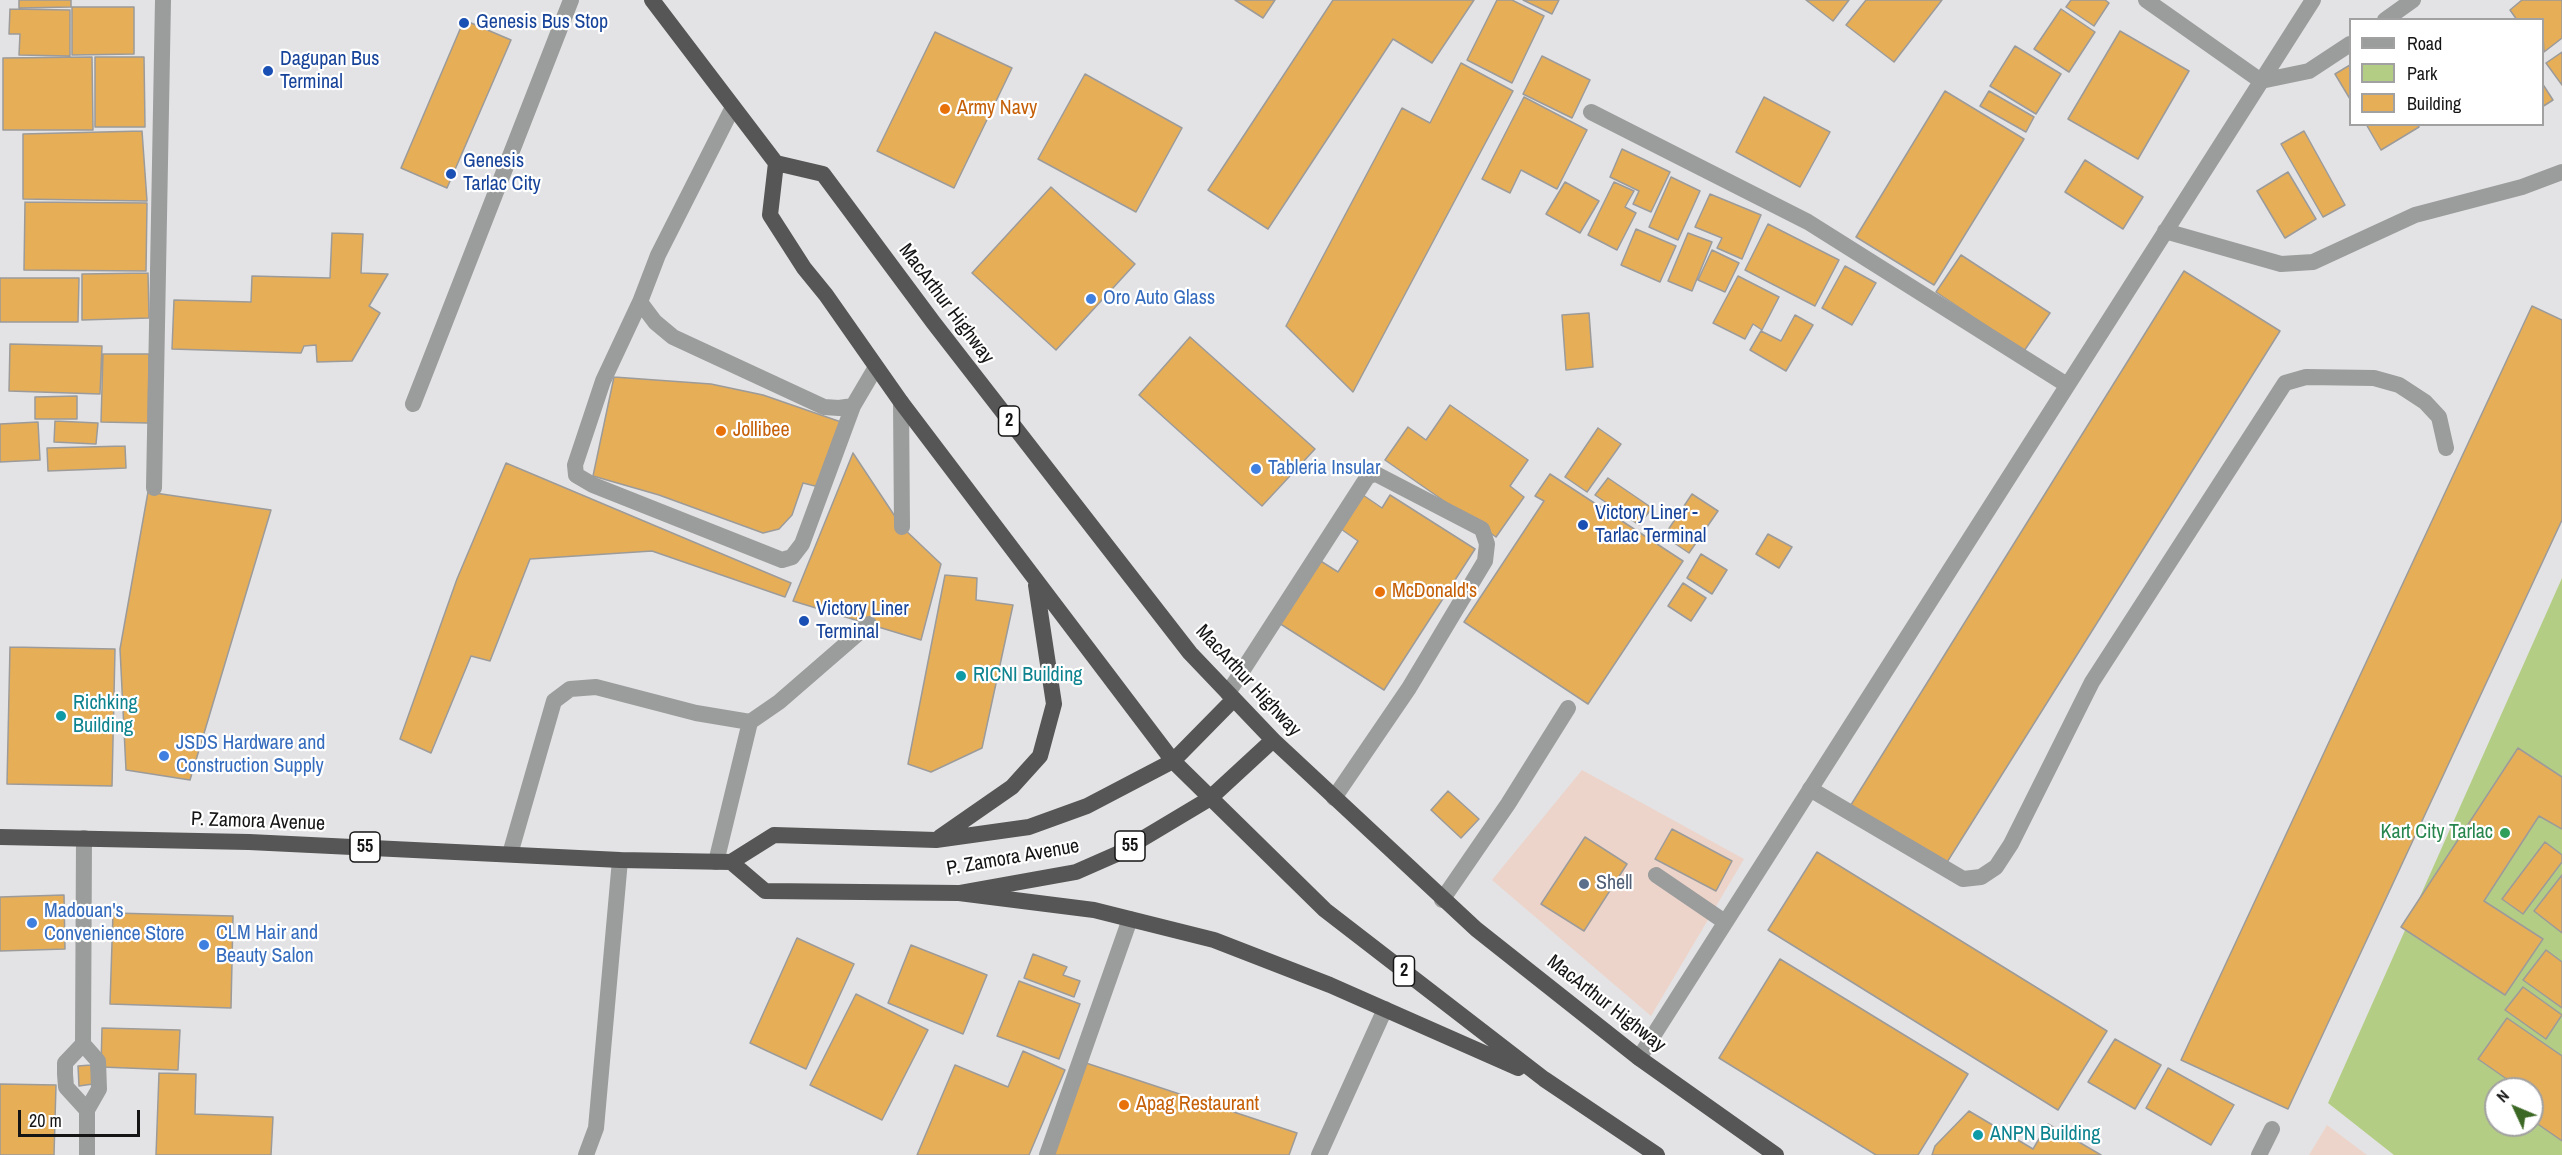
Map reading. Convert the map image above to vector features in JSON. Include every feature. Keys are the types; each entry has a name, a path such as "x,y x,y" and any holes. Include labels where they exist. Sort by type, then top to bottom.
{"highway":[{"path":"652,0 776,163"},
{"name":"2","path":"776,163 770,215 804,268 901,402 1173,761 1209,799 1325,910 1544,1079 1657,1155"},
{"name":"MacArthur Highway","path":"776,163 823,174 933,322 1183,644 1274,740 1476,930 1640,1058 1776,1155"},
{"path":"936,840 1012,788 1040,756 1054,704 1035,581"},
{"name":"P. Zamora Avenue","path":"0,837 84,838 621,860 724,862 774,835 936,840 1029,827 1088,806 1173,761 1231,696"},
{"name":"P. Zamora Avenue","path":"724,862 765,891 959,893 1076,872 1117,854 1209,799 1274,740"},
{"path":"959,893 1094,910 1214,940 1385,1009 1544,1079"}],"street":[{"path":"154,488 163,0"},
{"path":"413,404 571,0"},
{"path":"2146,0 2260,81 2308,71 2349,45"},
{"path":"1640,1058 2313,0"},
{"path":"2388,18 2413,0"},
{"path":"733,107 658,255 640,302 603,381 575,465 576,475 593,485 782,561 792,557 802,544 853,406 876,367"},
{"path":"1591,112 1808,222 2067,385"},
{"path":"2165,231 2281,264 2313,262 2415,215 2522,187 2562,172"},
{"path":"640,302 655,322 673,337 824,407 853,406"},
{"path":"1810,789 1964,879 1981,877 1996,867 2011,844 2092,682 2285,383 2306,377 2374,378 2399,386 2426,402 2439,417 2446,448"},
{"path":"901,402 902,527"},
{"path":"1231,696 1368,476 1376,474 1482,530 1487,544 1485,561 1409,688 1334,798"},
{"path":"510,854 554,701 570,689 596,687 696,713 750,722 779,702 869,624"},
{"path":"1442,900 1508,804 1568,708"},
{"path":"724,862 750,722"},
{"path":"84,838 83,1044 98,1061 99,1089 87,1110 87,1155"},
{"path":"586,1155 596,1128 621,860"},
{"path":"1656,875 1725,922"},
{"path":"1047,1155 1130,919"},
{"path":"1318,1155 1385,1009"},
{"path":"83,1044 65,1063 65,1074 66,1087 87,1110"},
{"path":"2259,1155 2272,1128"}],"shaded area":[{"path":"1582,770 1744,859 1651,1016 1492,880"},
{"path":"2327,1125 2367,1155 2309,1155"}],"green space":[{"name":"Kart City Tarlac","path":"2562,578 2562,1155 2394,1155 2328,1103"}],"building":[{"path":"19,0 71,0 71,7 19,8"},
{"path":"1235,0 1275,0 1263,18"},
{"path":"1333,0 1474,0 1432,63 1393,39 1268,229 1208,190"},
{"path":"1497,0 1512,0 1544,16 1512,83 1467,60"},
{"path":"1523,0 1559,0 1552,14"},
{"path":"1806,0 1849,0 1833,21"},
{"path":"1866,0 1942,0 1894,62 1846,25"},
{"path":"2071,0 2105,0 2109,3 2094,26 2066,7"},
{"path":"2522,0 2562,0 2562,38 2544,52 2544,18 2516,18 2510,10"},
{"path":"72,7 134,7 134,54 72,55"},
{"path":"10,9 70,10 70,56 19,55 20,34 9,34"},
{"path":"2061,9 2095,32 2069,72 2034,49"},
{"path":"464,20 511,40 447,188 401,168"},
{"path":"2120,31 2189,71 2138,159 2068,119"},
{"name":"Army Navy","path":"935,32 1012,68 954,188 877,151"},
{"path":"2015,46 2061,74 2036,114 1990,86"},
{"path":"2562,52 2562,85 2546,63"},
{"path":"1542,56 1590,80 1572,118 1523,94"},
{"path":"92,57 93,130 3,130 3,58"},
{"path":"95,57 144,57 145,127 95,127"},
{"path":"1461,63 1513,91 1353,392 1286,326 1402,108 1430,123"},
{"path":"2349,66 2349,97 2335,74"},
{"path":"1085,74 1182,128 1136,212 1038,159"},
{"path":"2544,86 2553,100 2544,106"},
{"path":"1945,91 2024,139 1934,285 1856,237"},
{"path":"1989,91 2034,117 2026,132 1980,106"},
{"path":"1524,97 1587,130 1557,189 1521,170 1510,193 1482,179"},
{"path":"1764,97 1830,132 1800,187 1736,152"},
{"path":"2367,126 2419,126 2419,127 2381,150"},
{"path":"142,131 147,201 23,199 23,134"},
{"path":"2304,131 2345,205 2323,217 2281,144"},
{"path":"1622,149 1670,172 1651,212 1633,204 1639,191 1610,177"},
{"path":"2085,160 2143,197 2123,229 2065,192"},
{"path":"2288,172 2316,219 2285,238 2257,191"},
{"path":"1671,177 1700,191 1678,240 1649,227"},
{"path":"1565,182 1599,201 1580,233 1546,214"},
{"path":"1614,182 1634,191 1625,207 1636,213 1617,250 1588,235"},
{"path":"1051,187 1135,264 1056,350 972,273"},
{"path":"1710,194 1761,215 1742,259 1717,248 1722,238 1695,227"},
{"path":"25,202 147,203 146,271 24,270"},
{"path":"1768,224 1839,260 1815,306 1745,270"},
{"path":"1636,229 1676,246 1660,282 1621,265"},
{"path":"332,233 363,234 361,273 388,274 369,306 380,313 352,361 317,362 316,345 304,346 301,353 172,349 174,300 251,302 252,276 330,278"},
{"path":"1688,233 1712,242 1692,291 1668,281"},
{"path":"1712,250 1739,263 1725,292 1698,280"},
{"path":"1961,255 2050,313 2024,351 1936,292"},
{"path":"1845,266 1876,283 1852,325 1822,308"},
{"path":"2184,271 2280,331 1944,867 1849,808"},
{"path":"148,273 149,318 82,320 82,274"},
{"path":"1738,276 1779,297 1762,330 1753,324 1745,339 1713,323"},
{"path":"0,278 79,278 78,322 0,322"},
{"path":"2532,306 2562,320 2562,520 2288,1109 2181,1060"},
{"path":"1589,313 1593,367 1566,370 1562,315"},
{"path":"1795,315 1813,325 1786,371 1750,350 1761,331 1781,341"},
{"path":"1190,337 1315,449 1262,506 1139,395"},
{"path":"10,344 102,346 100,394 9,391"},
{"path":"103,354 149,354 148,423 101,422"},
{"path":"614,377 711,384 763,395 844,423 819,487 803,483 792,515 779,529 763,533 659,495 593,476"},
{"path":"77,396 77,419 35,419 35,397"},
{"path":"1450,405 1528,460 1510,486 1524,497 1496,537 1385,460 1408,427 1426,440"},
{"path":"55,421 98,423 96,444 54,442"},
{"path":"38,422 40,460 0,462 0,424"},
{"path":"1598,428 1621,444 1587,492 1565,477"},
{"path":"125,446 126,468 48,471 47,448"},
{"path":"853,453 902,527 941,564 921,640 793,601"},
{"path":"506,463 791,583 785,597 652,551 530,559 490,661 471,656 431,753 400,739 457,579"},
{"path":"1550,474 1683,561 1588,704 1464,622 1544,501 1535,496"},
{"path":"1608,478 1652,508 1639,525 1595,495"},
{"path":"148,492 271,510 190,780 126,770 120,649"},
{"path":"1692,494 1718,511 1689,553 1664,536"},
{"path":"1363,495 1382,508 1390,495 1475,549 1384,690 1279,623 1319,560 1338,572 1358,541 1341,529"},
{"path":"1768,534 1792,547 1779,568 1756,554"},
{"path":"1701,554 1727,570 1712,594 1687,578"},
{"name":"RICNI Building","path":"945,575 977,578 976,600 1013,605 982,748 931,772 908,764"},
{"path":"1683,583 1706,598 1691,621 1668,606"},
{"name":"Richking Building","path":"10,647 115,649 112,786 7,784"},
{"path":"2518,748 2562,777 2562,829 2539,816 2484,901 2543,939 2505,995 2401,927"},
{"path":"1448,791 1479,819 1461,838 1431,810"},
{"path":"1672,829 1732,861 1716,891 1655,859"},
{"name":"Shell","path":"1585,837 1627,864 1584,931 1541,904"},
{"path":"2545,842 2562,855 2562,862 2523,914 2502,899"},
{"path":"1817,852 2107,1031 2058,1110 1768,930"},
{"path":"2562,875 2562,933 2534,911"},
{"name":"Madouan's Convenience Store","path":"64,895 65,949 0,951 0,897"},
{"path":"113,913 233,916 231,1008 110,1004"},
{"path":"797,938 854,964 806,1069 750,1043"},
{"path":"911,945 987,975 963,1034 888,1003"},
{"path":"2546,950 2562,962 2562,1008 2523,980"},
{"path":"1033,954 1067,967 1063,975 1080,981 1074,997 1024,978"},
{"path":"1780,959 1968,1074 1918,1155 1876,1155 1719,1058"},
{"path":"1019,981 1080,1004 1059,1059 997,1036"},
{"path":"2523,987 2562,1015 2546,1039 2505,1010"},
{"path":"856,994 928,1030 882,1120 810,1085"},
{"path":"2507,1018 2562,1056 2562,1141 2544,1128 2544,1077 2504,1077 2478,1059"},
{"path":"102,1028 180,1030 178,1070 101,1067"},
{"path":"2115,1039 2161,1065 2135,1109 2088,1082"},
{"path":"1023,1051 1065,1070 1029,1155 917,1155 955,1065 1008,1087"},
{"path":"1086,1063 1297,1133 1289,1155 1054,1155"},
{"path":"91,1065 93,1084 79,1086 78,1066"},
{"path":"2168,1068 2234,1105 2211,1145 2146,1108"},
{"path":"159,1073 196,1074 195,1114 273,1117 271,1155 156,1155"},
{"path":"0,1084 56,1085 54,1155 0,1155"},
{"name":"ANPN Building","path":"1969,1111 2033,1149 2048,1124 2101,1155 1932,1155 1935,1146"}],"place":[{"name":"Genesis Bus Stop","path":"464,23"},
{"name":"Dagupan Bus Terminal","path":"268,71"},
{"name":"Army Navy","path":"945,109"},
{"name":"Genesis Tarlac City","path":"451,174"},
{"name":"Oro Auto Glass","path":"1091,299"},
{"name":"Jollibee","path":"721,431"},
{"name":"Tableria Insular","path":"1256,469"},
{"name":"Victory Liner - Tarlac Terminal","path":"1583,525"},
{"name":"McDonald's","path":"1380,592"},
{"name":"Victory Liner Terminal","path":"804,621"},
{"name":"RICNI Building","path":"961,676"},
{"name":"Richking Building","path":"61,716"},
{"name":"JSDS Hardware and Construction Supply","path":"164,756"},
{"name":"Kart City Tarlac","path":"2505,833"},
{"name":"Shell","path":"1584,884"},
{"name":"Madouan's Convenience Store","path":"32,923"},
{"name":"CLM Hair and Beauty Salon","path":"204,945"},
{"name":"Apag Restaurant","path":"1124,1105"},
{"name":"ANPN Building","path":"1978,1135"}]}
